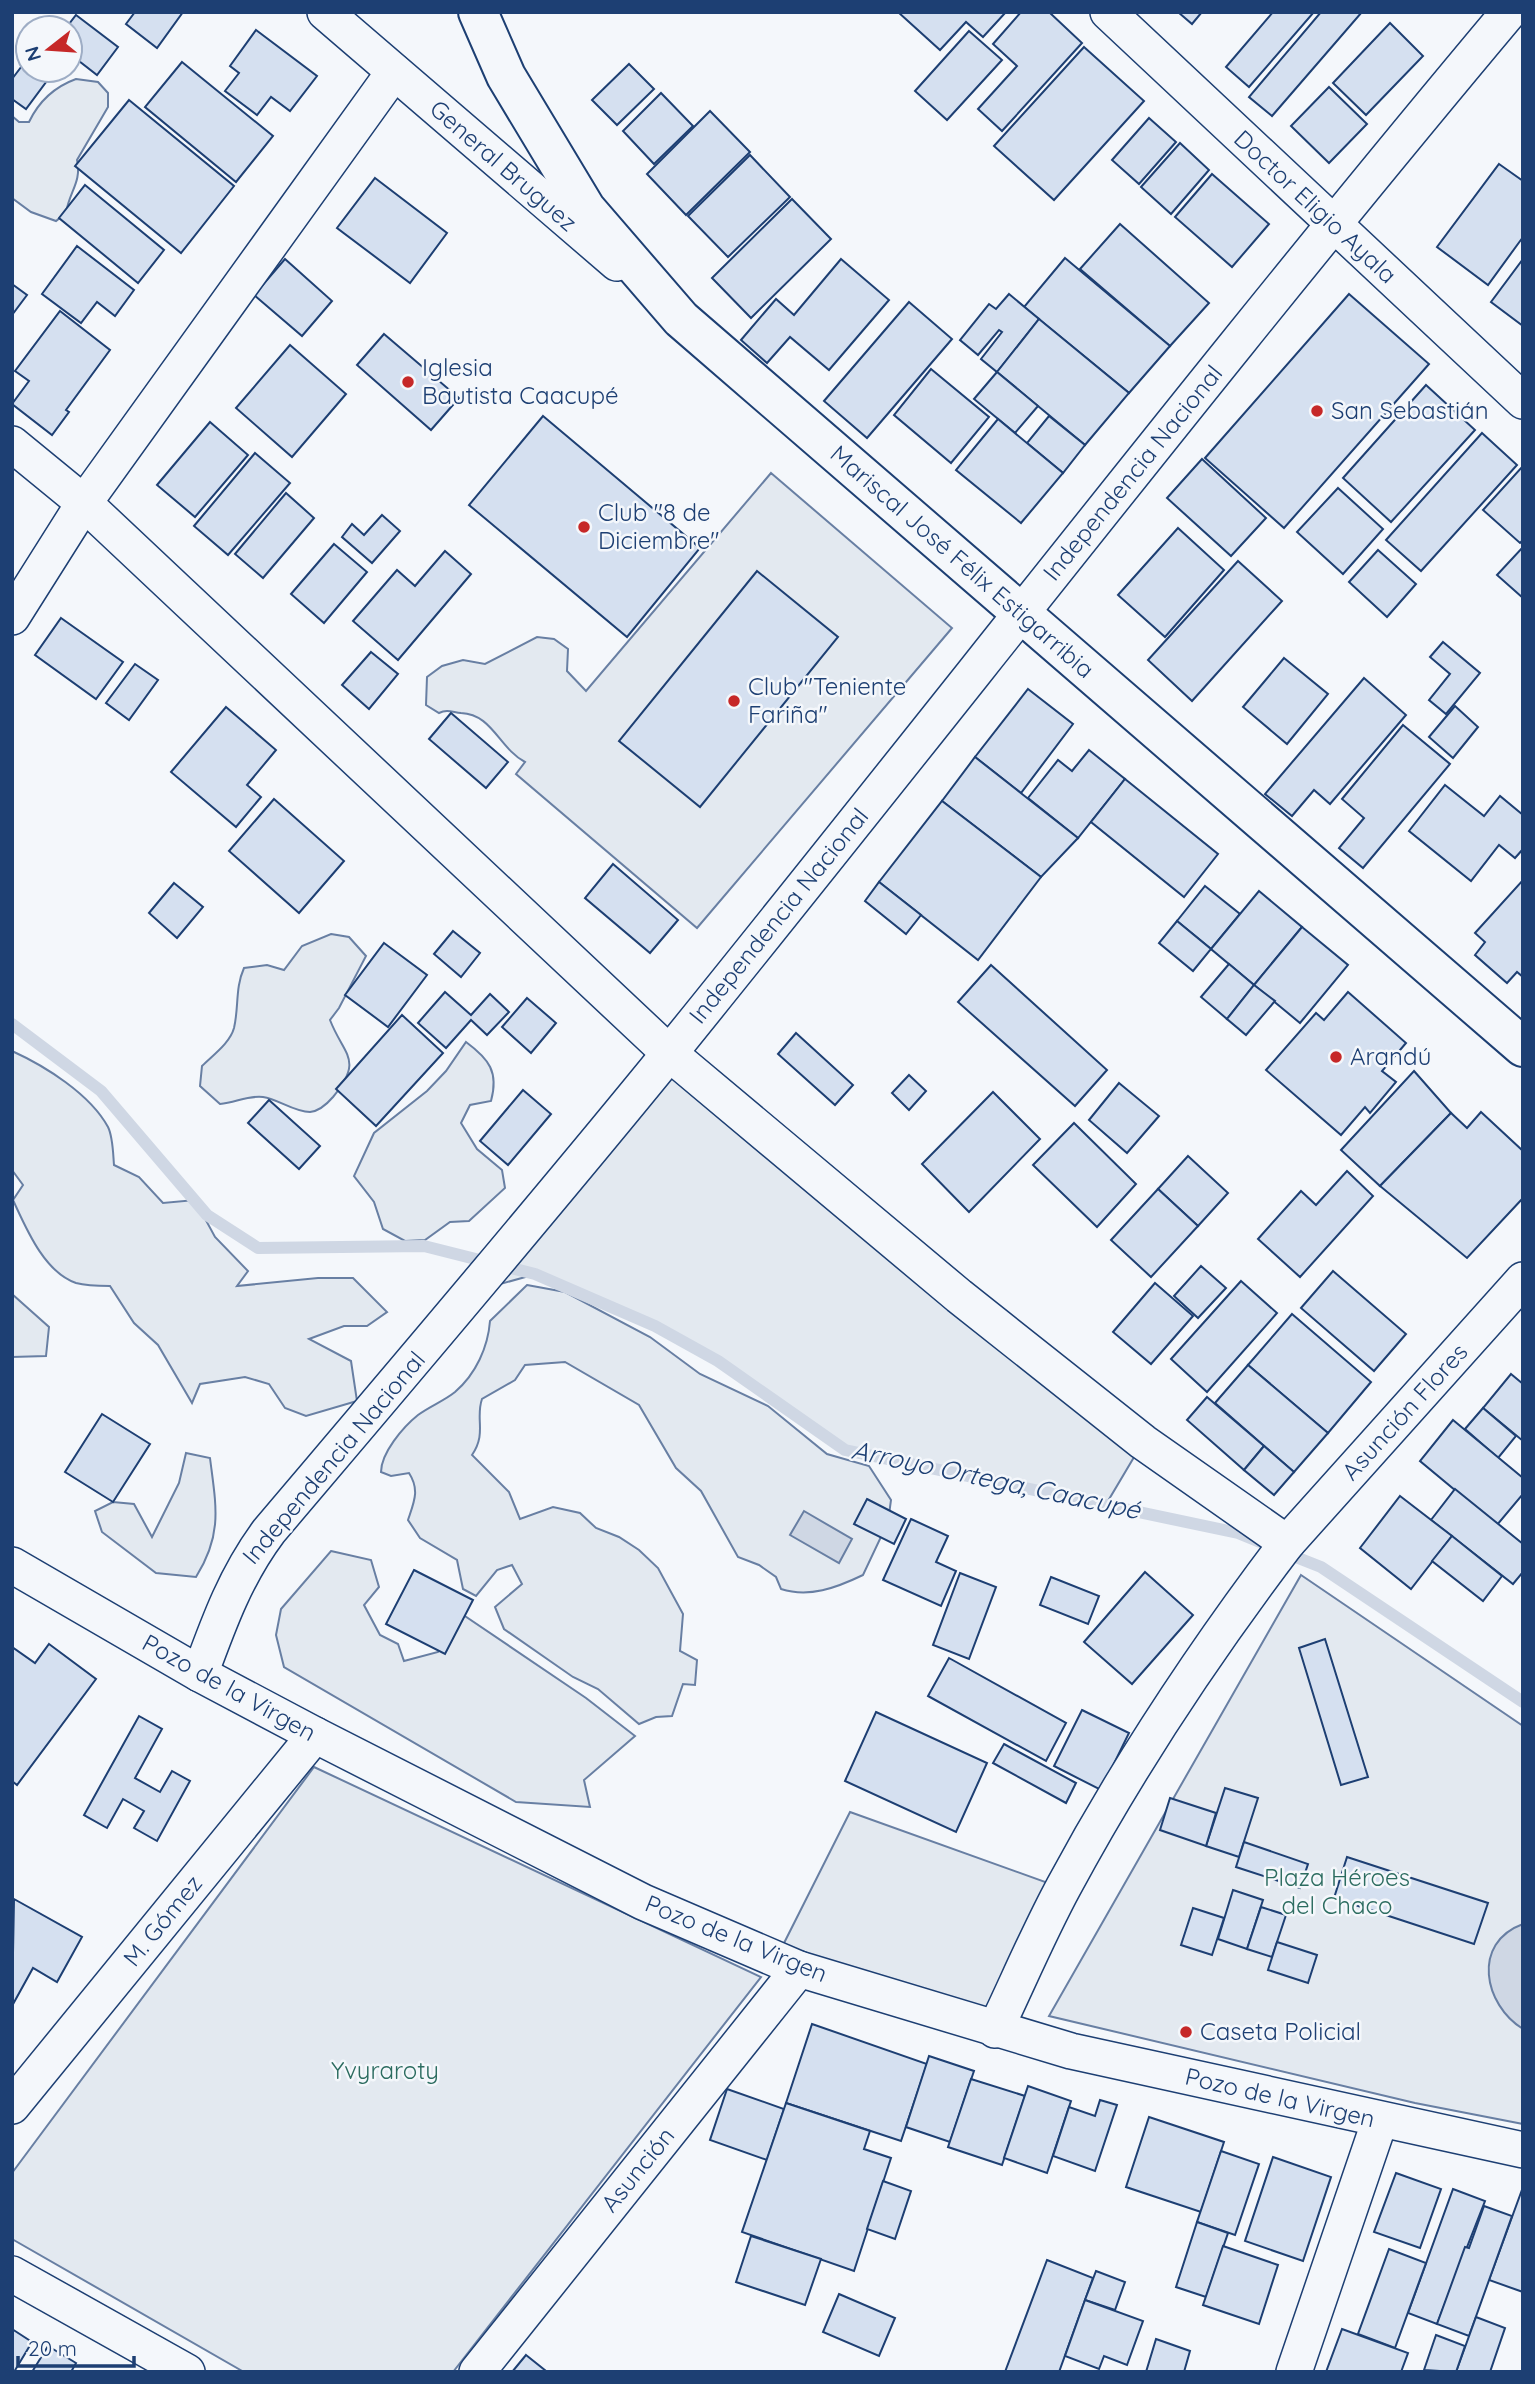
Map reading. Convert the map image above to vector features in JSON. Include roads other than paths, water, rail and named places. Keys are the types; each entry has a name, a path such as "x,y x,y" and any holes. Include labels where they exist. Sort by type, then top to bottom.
{"main road":[{"name":"Mariscal José Félix Estigarribia","path":"478,12 506,76 586,209 681,319 1523,1047"}],"street":[{"name":"General Bruguez","path":"325,12 681,319"},
{"name":"Doctor Eligio Ayala","path":"1108,12 1523,401"},
{"name":"Independencia Nacional","path":"200,1674 228,1596 245,1563 269,1531 524,1231 669,1054 1332,223 1509,12"},
{"path":"12,617 84,503 394,72"},
{"path":"12,444 84,503 669,1054 959,1296 1279,1554"},
{"name":"Asunción Flores","path":"995,2030 1062,1888 1098,1826 1166,1717 1279,1554 1523,1280"},
{"name":"Pozo de la Virgen","path":"12,1565 200,1674 315,1735 643,1902 799,1969 995,2030 1084,2054 1523,2150"},
{"name":"M. Gómez","path":"12,2106 315,1735"},
{"name":"Asunción","path":"477,2372 799,1969"},
{"path":"1294,2372 1380,2120"},
{"path":"12,2274 187,2372"}],"waterway":[{"name":"Arroyo Ortega, Caacupé","path":"12,1024 101,1091 207,1215 258,1248 424,1246 535,1274 655,1326 718,1361 845,1450 1238,1533 1260,1542"},
{"name":"Arroyo Ortega, Caacupé","path":"1283,1552 1321,1567 1523,1702"}],"place":[{"name":"Iglesia Bautista Caacupé","path":"408,382"},
{"name":"San Sebastián","path":"1317,411"},
{"name":"Club \"8 de Diciembre\"","path":"584,527"},
{"name":"Club \"Teniente Fariña\"","path":"734,701"},
{"name":"Arandú","path":"1336,1057"},
{"name":"Caseta Policial","path":"1186,2032"}],"park label":[{"name":"Plaza Héroes del Chaco","path":"1337,1892"},
{"name":"Yvyraroty","path":"385,2071"}]}
